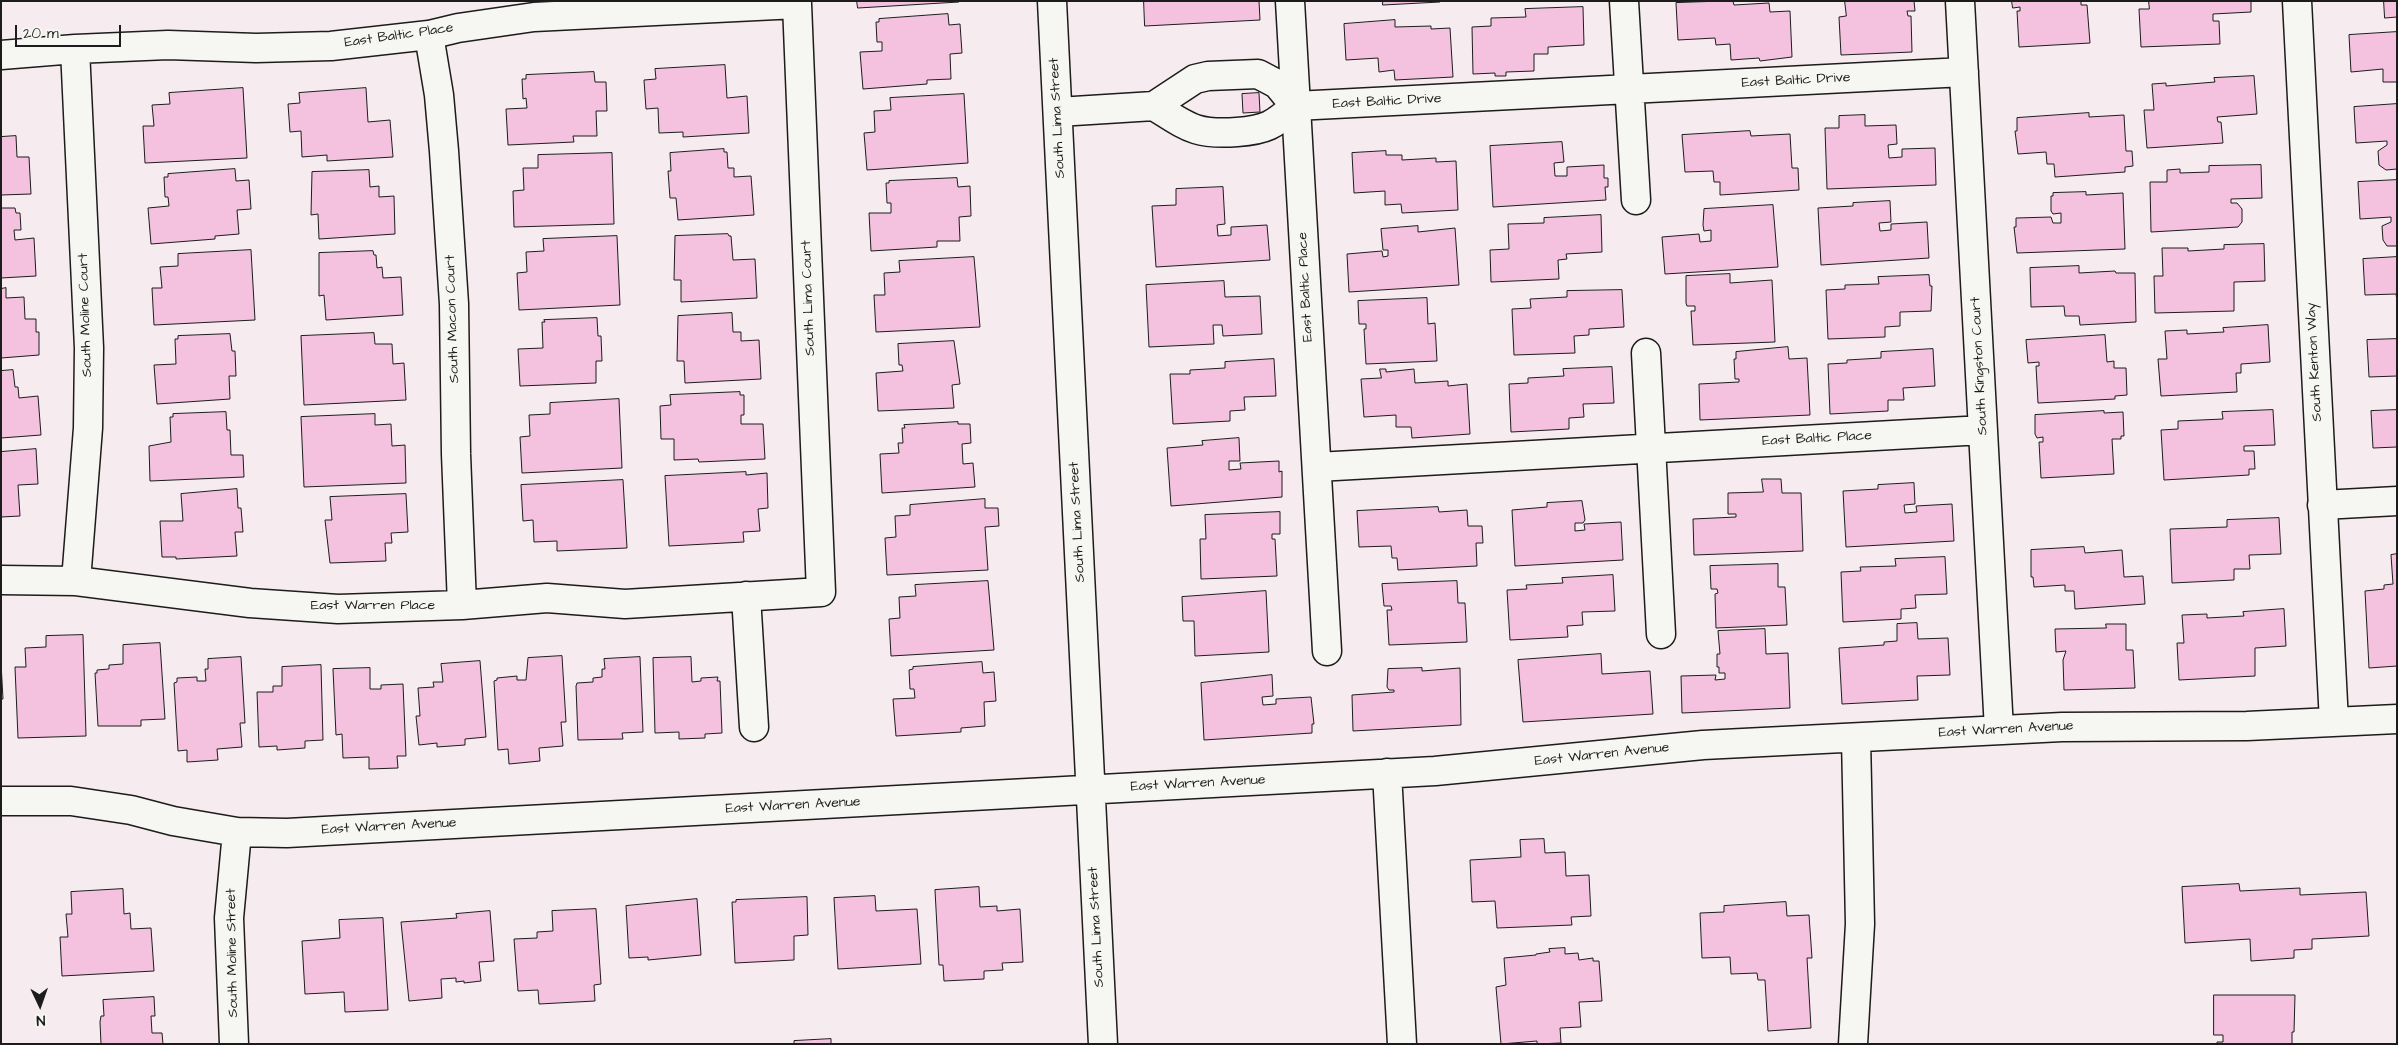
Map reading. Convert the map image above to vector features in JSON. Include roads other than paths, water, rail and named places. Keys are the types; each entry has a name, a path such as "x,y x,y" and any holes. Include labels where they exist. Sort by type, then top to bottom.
{"street":[{"name":"South Lima Street","path":"1052,1 1103,1044"},
{"path":"1290,1 1296,106"},
{"path":"1624,1 1636,200"},
{"name":"South Kingston Court","path":"1960,1 1999,730"},
{"name":"South Kenton Way","path":"2297,1 2334,722"},
{"name":"East Baltic Place","path":"1,55 75,48 168,45 256,48 331,46 428,35 458,28 534,17 797,4"},
{"name":"South Lima Court","path":"797,4 821,592"},
{"name":"South Macon Court","path":"428,35 439,95 454,304 456,454 462,605"},
{"name":"South Moline Court","path":"75,48 89,348 88,428 76,582"},
{"name":"East Baltic Drive","path":"1296,106 1628,91 1964,72"},
{"path":"1058,112 1154,106 1195,79 1208,76 1258,74 1268,77 1277,84 1296,106"},
{"path":"1154,106 1186,126 1205,133 1214,134 1259,131 1268,128 1296,106"},
{"name":"East Baltic Place","path":"1296,106 1327,651"},
{"path":"1646,352 1661,634"},
{"name":"East Baltic Place","path":"1317,467 1983,430"},
{"path":"2322,505 2397,501"},
{"name":"East Warren Place","path":"1,580 76,582 250,603 338,609 462,605 547,598 625,604 821,592"},
{"path":"746,596 754,727"},
{"name":"East Warren Avenue","path":"1,801 35,800 95,804 237,832 287,833 1387,773 1463,768 1703,745 2062,727 2247,726 2397,719"},
{"path":"1853,1044 1860,924 1856,738"},
{"path":"1387,773 1402,1044"},
{"name":"South Moline Street","path":"234,1044 230,918 237,832"}]}
